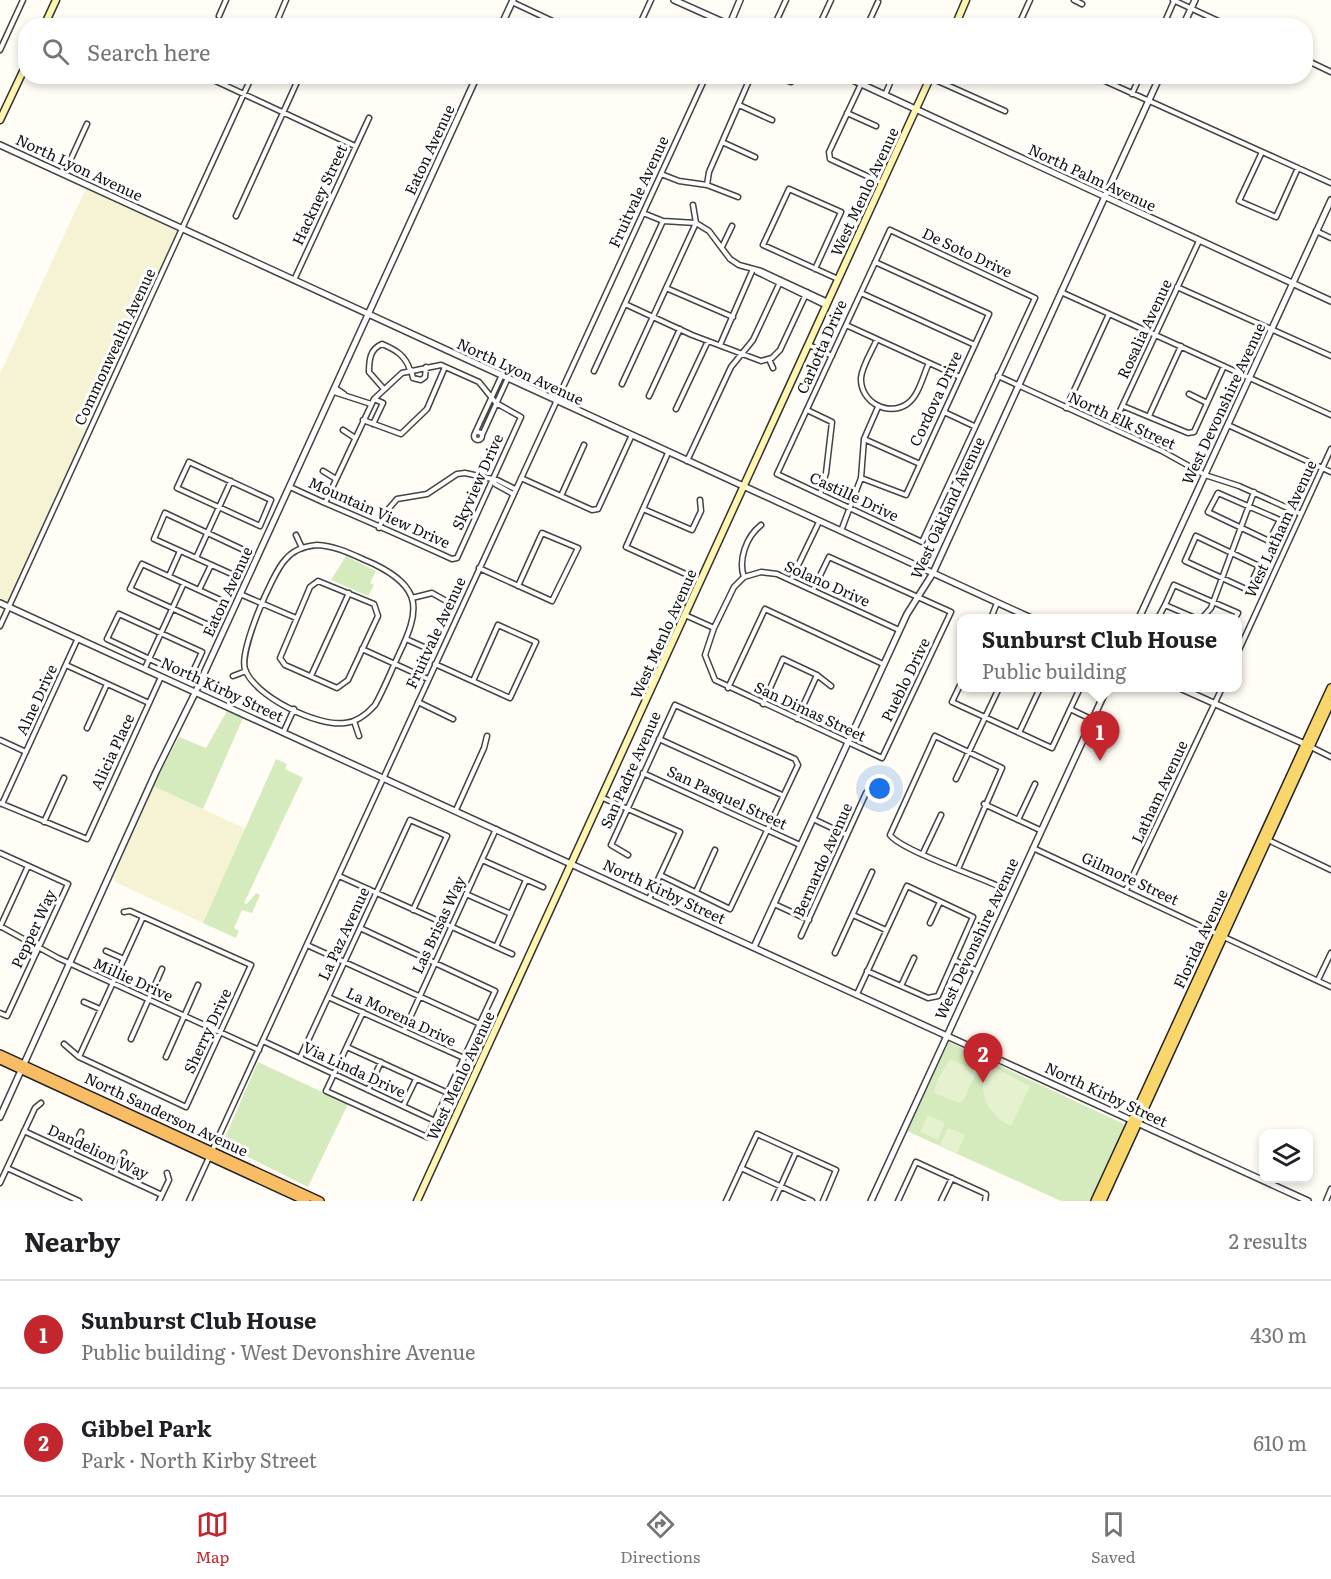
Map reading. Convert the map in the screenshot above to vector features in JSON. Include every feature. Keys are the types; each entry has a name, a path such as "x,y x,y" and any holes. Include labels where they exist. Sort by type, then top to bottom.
{"highway":[{"name":"North Sanderson Avenue","path":"0,1054 23,1068"},
{"name":"North Sanderson Avenue","path":"0,1060 23,1068 307,1198"},
{"name":"North Sanderson Avenue","path":"211,1154 284,1191 320,1201"}],"main road":[{"path":"48,18 56,0"},
{"path":"958,18 966,0"},
{"path":"0,120 18,82"},
{"name":"West Menlo Avenue","path":"417,1201 928,84"},
{"name":"Florida Avenue","path":"1308,746 1331,688"},
{"name":"Florida Avenue","path":"1095,1201 1158,1079 1221,934 1308,746 1331,702"},
{"name":"Florida Avenue","path":"1102,1201 1171,1035 1221,934"},
{"path":"1174,1044 1176,1031 1189,1002 1190,994"},
{"path":"1158,1079 1160,1068 1171,1044 1171,1035"}],"street":[{"path":"0,50 23,0"},
{"path":"219,16 226,0"},
{"path":"278,18 286,0"},
{"path":"643,18 651,0"},
{"path":"674,0 714,18"},
{"path":"733,18 740,0"},
{"path":"778,18 786,0"},
{"path":"823,18 831,0"},
{"path":"1022,18 1030,0"},
{"path":"1074,0 1082,4"},
{"path":"1166,18 1174,0 1212,18"},
{"path":"1187,18 1195,0"},
{"path":"505,18 512,1 547,18"},
{"path":"871,18 878,2"},
{"path":"1313,64 1331,72"},
{"path":"222,84 356,146"},
{"name":"Commonwealth Avenue","path":"0,626 248,84"},
{"path":"236,216 296,84"},
{"name":"Eaton Avenue","path":"0,1117 156,772 196,691 335,390 473,84"},
{"name":"Fruitvale Avenue","path":"189,1201 702,84"},
{"path":"706,185 709,172 748,84"},
{"path":"861,84 829,152 830,159 883,183"},
{"name":"North Palm Avenue","path":"861,84 1331,301"},
{"path":"885,95 890,84"},
{"path":"946,84 1005,111"},
{"path":"1111,84 1331,183"},
{"path":"1132,94 1136,84"},
{"name":"West Oakland Avenue","path":"754,946 899,630 933,573 1156,84"},
{"path":"739,105 772,120"},
{"path":"847,113 876,126"},
{"name":"Hackney Street","path":"294,281 369,118"},
{"path":"63,175 87,124"},
{"path":"722,142 755,157"},
{"name":"North Lyon Avenue","path":"0,145 507,380 1022,614"},
{"path":"1262,152 1239,201 1276,217 1298,168"},
{"path":"661,174 679,181 706,185 738,197"},
{"path":"815,269 841,212 789,189 763,245 815,269 839,279"},
{"name":"West Devonshire Avenue","path":"1141,614 1331,200"},
{"path":"622,384 696,223 693,206"},
{"path":"643,213 663,221 696,223 709,231 730,259 828,304"},
{"path":"594,371 663,221"},
{"path":"722,247 732,226"},
{"name":"Carlotta Drive","path":"777,474 890,230"},
{"name":"De Soto Drive","path":"890,230 1035,298 998,376"},
{"path":"1316,231 1331,238"},
{"name":"Rosalia Avenue","path":"1112,428 1199,241"},
{"name":"Cordova Drive","path":"861,478 906,495 988,314 875,262"},
{"path":"720,345 755,270"},
{"path":"687,462 731,367 753,340 780,282"},
{"path":"1177,287 1331,356"},
{"path":"666,288 733,317"},
{"path":"1061,292 1331,415"},
{"path":"861,293 975,345"},
{"path":"625,304 758,361 769,359 780,350 806,294"},
{"path":"1066,408 1109,314"},
{"path":"846,325 960,377"},
{"path":"649,396 680,329"},
{"path":"877,339 861,378 864,391 878,407 891,409 907,404 915,395 929,363"},
{"path":"676,409 708,341"},
{"path":"383,388 369,372 370,357 377,346 382,344 399,352 406,360 413,378 421,380 425,377 426,367"},
{"path":"809,345 832,356"},
{"path":"1149,416 1180,348"},
{"path":"769,359 772,368"},
{"path":"1123,406 1188,433 1194,432 1224,366"},
{"path":"363,420 401,434 427,409 446,367"},
{"path":"325,503 371,404 393,378 410,370 446,367 479,382 496,403"},
{"path":"944,412 974,426 998,376"},
{"name":"North Elk Street","path":"998,376 1162,451 1204,475 1254,492 1301,514"},
{"path":"501,377 475,433 480,432 482,435 507,380"},
{"path":"335,390 371,404"},
{"path":"495,390 501,393"},
{"path":"1189,394 1207,403"},
{"path":"373,424 383,404 374,399"},
{"name":"Skyview Drive","path":"458,557 521,417 496,403"},
{"path":"841,532 861,478 864,439 878,407"},
{"path":"807,410 832,422 826,473 820,494"},
{"path":"1228,424 1331,472"},
{"name":"Castille Drive","path":"777,474 922,542 974,426"},
{"path":"343,430 355,438"},
{"path":"521,477 592,510 598,509 632,436"},
{"path":"864,439 920,464"},
{"path":"561,496 584,445"},
{"name":"West Latham Avenue","path":"1242,643 1331,449"},
{"path":"668,453 626,547 701,582"},
{"path":"189,462 231,481 271,500 260,526 177,488 189,462"},
{"path":"323,471 336,480"},
{"path":"379,528 385,513 397,499 427,494 457,474 465,473 494,480 495,484 514,491"},
{"path":"196,558 231,481"},
{"name":"Mountain View Drive","path":"290,487 356,514 379,528 452,559 458,557"},
{"path":"1205,614 1213,603 1254,492"},
{"path":"1218,493 1248,505 1280,520 1269,541 1208,512 1218,493"},
{"path":"643,509 688,530 695,528 701,511 700,500"},
{"path":"165,513 207,533 248,552 236,576 154,539 165,513"},
{"path":"791,580 819,522"},
{"path":"760,525 753,531 743,555 740,567 744,577 734,587 714,628 705,655 711,673 728,688 765,609 883,664"},
{"path":"479,568 518,586 552,601 578,548 542,533 518,586"},
{"path":"296,535 302,548"},
{"path":"1196,536 1232,554 1259,566 1248,590 1185,561 1196,536"},
{"path":"317,545 342,549 393,574 404,585 411,598 413,624 395,664 375,705 354,721 338,724 325,723 294,709 259,690 246,671 243,654 246,641 284,561 302,548 317,545"},
{"path":"169,576 180,551"},
{"path":"813,590 829,557 918,597"},
{"path":"142,564 169,576 225,602 213,627 130,589 142,564"},
{"path":"199,590 211,565"},
{"name":"Solano Drive","path":"744,577 761,572 777,574 899,630"},
{"path":"318,581 349,592 374,604 378,609 378,616 342,687 338,688 285,665 280,658 296,618 310,587 318,581"},
{"path":"145,668 184,583"},
{"path":"1160,614 1174,585 1237,614"},
{"path":"311,676 349,592"},
{"path":"411,598 432,593 448,602"},
{"path":"240,594 296,618"},
{"name":"Pueblo Drive","path":"882,758 951,612 918,597"},
{"name":"North Kirby Street","path":"0,603 1308,1201"},
{"path":"993,614 998,603"},
{"path":"1165,605 1186,614"},
{"path":"119,614 161,634 202,652 190,678 107,639 119,614"},
{"path":"686,615 714,628"},
{"path":"435,664 510,698 536,642 498,625 473,681"},
{"name":"Alne Drive","path":"1,804 79,638"},
{"path":"406,639 424,648"},
{"path":"362,649 428,680"},
{"path":"763,704 783,659 817,675 831,686"},
{"path":"66,665 149,703"},
{"path":"232,676 246,671"},
{"path":"797,719 817,675"},
{"name":"Alicia Place","path":"44,822 87,839 161,676"},
{"path":"87,728 108,684"},
{"name":"San Dimas Street","path":"728,688 882,758"},
{"path":"957,692 952,702 1052,748 1078,692"},
{"path":"956,780 997,692"},
{"path":"1020,733 1038,692"},
{"name":"West Devonshire Avenue","path":"871,1201 1105,692"},
{"path":"1191,692 1331,757"},
{"path":"1214,703 1219,692"},
{"path":"418,702 453,719"},
{"name":"Latham Avenue","path":"1126,890 1214,703"},
{"name":"San Padre Avenue","path":"628,855 611,845 675,705 795,759 798,765 782,795"},
{"path":"284,731 294,709"},
{"path":"1070,709 1093,720"},
{"path":"354,721 359,736"},
{"path":"456,810 484,748 487,736"},
{"path":"958,869 984,804 1002,768 935,736 890,835 893,840 958,869 998,886"},
{"path":"658,739 782,795 730,909 660,875"},
{"path":"0,740 26,752"},
{"name":"San Pasquel Street","path":"643,773 800,845"},
{"path":"1,804 44,822 64,778"},
{"path":"1018,820 1035,784"},
{"name":"Bernardo Avenue","path":"801,936 866,793"},
{"path":"603,798 680,832 649,899"},
{"path":"984,804 1040,830"},
{"path":"923,853 940,815"},
{"name":"La Paz Avenue","path":"300,1058 410,819 447,836 413,910"},
{"path":"812,819 848,835"},
{"name":"Las Brisas Way","path":"404,1031 496,829"},
{"path":"1265,839 1331,870"},
{"name":"Gilmore Street","path":"1032,848 1331,987"},
{"path":"696,892 715,850"},
{"path":"0,853 28,866 0,927"},
{"path":"482,860 543,887"},
{"name":"Pepper Way","path":"0,1013 7,1016 68,884 28,866"},
{"path":"835,953 872,872"},
{"path":"339,876 512,954"},
{"path":"496,947 526,880"},
{"path":"856,994 907,886 973,917 938,996 928,998 867,971"},
{"path":"466,894 511,914"},
{"path":"930,922 940,902"},
{"path":"774,903 809,920"},
{"path":"64,1044 66,1049 79,1057 143,917 130,911 124,912"},
{"path":"853,915 886,930"},
{"name":"Sherry Drive","path":"79,1057 186,1107 251,965 143,917"},
{"name":"Millie Drive","path":"0,927 112,984 259,1050"},
{"path":"360,928 495,991 428,1137 326,1091 363,1012"},
{"path":"307,945 480,1024"},
{"path":"106,951 124,959"},
{"path":"1318,981 1331,952"},
{"path":"901,986 914,958"},
{"path":"954,960 976,970"},
{"path":"131,1039 162,969"},
{"path":"166,1057 198,985"},
{"name":"La Morena Drive","path":"328,997 464,1059"},
{"path":"84,1002 100,1009"},
{"name":"Via Linda Drive","path":"263,1041 435,1120"},
{"path":"347,1047 448,1093"},
{"path":"368,1090 381,1062"},
{"path":"403,1106 416,1079"},
{"path":"0,1183 35,1108 41,1103"},
{"name":"Dandelion Way","path":"24,1131 162,1195"},
{"path":"71,1153 81,1132"},
{"path":"726,1201 757,1134 836,1170 823,1201"},
{"path":"774,1201 796,1152"},
{"path":"115,1173 124,1153"},
{"path":"898,1201 916,1162 986,1194 986,1199"},
{"path":"7,1168 79,1201"},
{"path":"741,1168 812,1201"},
{"path":"159,1201 169,1180 167,1173"},
{"path":"941,1201 952,1178"},
{"path":"1326,1201 1331,1189"}],"shaded area":[{"path":"86,188 179,231 8,602 0,598 0,374"},
{"path":"153,786 246,829 203,923 115,882 116,867"}],"green space":[{"path":"346,556 376,571 370,583 374,585 368,596 331,580"},
{"path":"227,711 243,718 203,809 153,786 179,737 206,748"},
{"path":"276,759 287,764 285,769 303,778 244,903 247,904 256,893 260,895 252,913 242,910 234,928 239,931 236,938 203,923"},
{"path":"949,1042 1124,1124 1125,1129 1091,1201 1061,1201 907,1131"},
{"path":"950,1059 977,1071 963,1101 959,1103 934,1093 937,1081"},
{"path":"258,1062 348,1104 308,1187 222,1144"},
{"path":"988,1064 1030,1086 1011,1126 995,1115 986,1100 983,1083"},
{"path":"928,1115 945,1123 938,1140 920,1132"},
{"path":"948,1128 965,1135 957,1153 940,1145"}],"place":[{"name":"Sunburst Club House","path":"1100,761"},
{"name":"Gibbel Park","path":"983,1083"}]}
